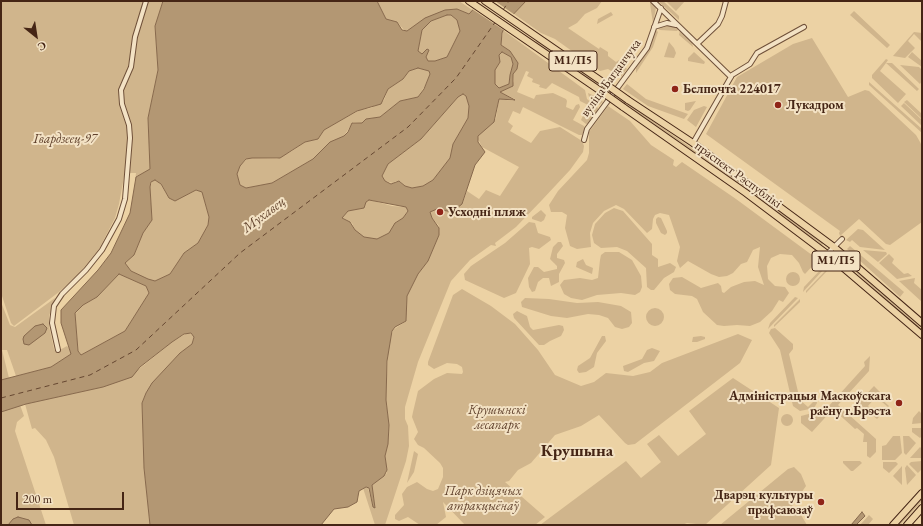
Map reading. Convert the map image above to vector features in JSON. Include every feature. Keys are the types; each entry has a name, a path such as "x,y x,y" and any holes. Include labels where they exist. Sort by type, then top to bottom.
{"highway":[{"name":"праспект Рэспублікі","path":"470,1 746,193 827,254 922,335"},
{"name":"праспект Рэспублікі","path":"485,1 693,143 834,247 922,323"},
{"path":"893,525 922,493"},
{"path":"907,525 922,509 914,502"}],"street":[{"path":"58,350 52,323 54,306 62,294 86,270 102,250 119,219 125,199 130,138 122,104 121,90 131,67 135,37 146,1"},
{"path":"653,1 731,77"},
{"path":"698,44 718,24 726,1"},
{"name":"вуліца Багданчука","path":"584,140 587,129 647,48 661,8"},
{"path":"654,28 670,23 680,27"},
{"path":"693,143 731,77 750,64 756,54 804,27"},
{"path":"827,254 842,239"}],"green space":[{"name":"Гвардзеец-97","path":"1,1 145,1 135,27 128,67 121,89 129,130 126,166 115,218 99,249 78,275 59,292 14,326 11,323 1,293"},
{"path":"147,1 163,1 155,26 158,70 148,118 150,168 148,171 137,176 135,182 136,173 130,173 128,170 131,145 122,96 123,90 132,70 136,36"},
{"path":"377,1 459,1 474,11 467,14 460,10 449,9 418,23 409,30 405,31 397,22 386,19"},
{"path":"526,1 602,1 597,8 585,14 577,23 568,28 599,49 600,47 608,52 608,56 616,62 619,60 627,69 621,77 608,69 600,71 555,39 541,33 514,14"},
{"path":"650,1 656,8 653,23 650,4"},
{"path":"658,1 663,1 679,16 679,20"},
{"path":"666,1 685,1 676,11"},
{"path":"854,11 890,45 887,48 850,15"},
{"path":"611,12 613,15 597,24 598,19"},
{"path":"451,15 457,20 460,31 447,57 435,61 428,61 426,57 429,50 427,49 422,54 418,51 422,30 431,21"},
{"path":"665,25 673,25 679,28 677,31 660,30 657,28"},
{"path":"503,30 585,90 587,99 598,108 598,111 589,123 586,124 581,120 588,105 580,101 579,97 552,83 546,89 539,87 540,85 532,82 533,79 527,76 529,72 526,71 517,92 534,99 536,95 553,93 566,99 566,107 573,110 576,105 579,104 580,107 573,120 584,126 585,129 582,135 579,135 523,107 520,114 513,111 508,122 513,126 510,131 531,143 540,131 560,127 582,141 584,146 583,152 570,170 516,227 495,243 496,246 491,245 470,260 451,281 418,362 405,407 405,419 408,426 409,446 406,461 385,525 375,525 363,488 368,488 373,507 375,508 372,485 387,473 385,456 388,444 389,425 386,400 388,349 393,330 406,321 407,296 418,274 428,261 439,235 439,226 432,218 430,212 435,209 450,212 456,209 463,202 467,191 479,199 486,190 500,196 519,167 482,147 478,139 479,133 492,124 496,118 499,99 513,101 515,99 500,92 511,87 514,81 513,74 517,69 518,63 510,51 501,45"},
{"path":"656,30 658,32 653,47 636,73 636,68 649,48"},
{"path":"680,30 692,42 693,47 679,35"},
{"path":"914,32 922,33 922,42 914,34 908,41 915,48 905,58 893,56"},
{"path":"812,38 848,97 865,90 869,91 916,135 922,146 922,222 890,245 886,244 859,219 840,236 840,231 706,134 737,77 793,44"},
{"path":"537,40 740,182 823,243 822,245 684,145 535,42"},
{"path":"669,42 676,53 674,58 664,57"},
{"path":"502,52 511,57 513,64 509,84 499,88 495,84 495,70 500,62 499,55"},
{"path":"694,52 705,62 704,64 688,61 688,58"},
{"path":"912,52 922,61 922,67 908,57"},
{"path":"886,59 888,60 880,71 906,94 898,103 872,78 872,75"},
{"path":"886,63 892,63 919,89 917,91"},
{"path":"900,65 919,67 922,70 922,81 920,84"},
{"path":"418,68 429,71 430,74 418,97 400,101 380,117 367,119 362,123 353,122 344,136 313,159 272,183 246,188 240,185 237,174 240,166 248,158 277,159 305,142 318,139 324,130 360,110 371,108 384,100 388,89 403,79 409,71"},
{"path":"869,82 922,129 922,133 869,85"},
{"path":"627,84 646,99 688,114 684,119 648,106 623,89"},
{"path":"588,93 597,97 603,102 599,105 589,97"},
{"path":"463,94 466,96 469,106 468,118 453,144 450,158 433,180 423,186 412,188 405,186 400,181 393,183 385,181 382,176 388,164 421,139 458,97"},
{"path":"907,100 922,114 922,119 904,102"},
{"path":"696,101 690,110 685,110 685,103"},
{"path":"904,103 922,120 922,126 901,106"},
{"path":"608,106 630,121 651,145 674,160 673,165 676,167 682,162 736,199 816,258 816,262 805,274 799,263 792,255 780,254 771,258 767,266 768,279 775,286 785,287 789,293 783,302 779,300 772,311 760,322 750,326 717,325 703,312 697,299 692,296 675,294 670,290 669,284 673,278 682,277 701,288 718,283 721,286 722,292 724,293 731,287 744,282 755,281 764,285 758,267 760,247 753,250 747,262 741,264 733,273 727,276 719,277 711,274 688,261 680,268 677,261 680,247 669,215 660,213 655,215 652,229 647,233 624,209 616,205 604,211 593,223 590,233 591,247 577,249 570,246 565,228 567,215 562,212 551,212 549,205 558,191 587,160 589,153 589,132"},
{"path":"704,106 707,107 696,127 687,120 694,110"},
{"path":"153,180 159,182 169,198 175,201 196,190 202,192 209,217 208,225 198,243 184,253 170,274 155,281 148,280 131,271 125,263 134,255 143,233 152,220 150,187"},
{"path":"370,200 392,206 406,207 408,210 403,218 396,222 391,232 377,239 362,237 355,230 352,223 342,218 348,211 364,208 366,202"},
{"path":"614,208 623,211 652,244 652,255 658,259 658,267 670,263 676,267 674,272 664,278 654,290 647,287 646,268 627,251 617,247 601,248 594,243 592,235 595,224 605,213"},
{"path":"541,210 546,215 544,220 541,222 532,219 532,217"},
{"path":"658,217 661,218 667,231 665,235 661,233 656,223 656,219"},
{"path":"529,222 535,223 538,233 550,237 551,240 539,249 532,247 529,248 530,264 516,293 504,298 465,280 464,274 471,266 505,243"},
{"path":"858,229 863,230 885,250 860,247 852,240 850,242 846,240"},
{"path":"558,242 561,242 563,246 557,254 557,258 564,260 565,263 559,274 559,282 551,286 549,278 543,278 538,282 535,291 532,292 529,287 528,278 534,267 538,267 544,272 557,269 557,266 550,259 553,247"},
{"path":"850,246 904,292 900,297 847,249"},
{"path":"863,250 886,252 887,254 878,262"},
{"path":"605,252 619,252 632,260 641,276 642,287 640,292 635,295 621,293 597,295 582,300 571,298 564,294 560,285 564,280 580,278 592,280 598,278 601,255"},
{"path":"889,254 894,259 892,263 904,274 908,273 912,276 897,279 879,263"},
{"path":"841,257 922,329 922,332 840,258"},
{"path":"583,259 586,265 593,268 592,274 576,267 577,262"},
{"path":"823,267 824,269 803,292 804,287"},
{"path":"827,269 828,270 806,293 806,291"},
{"path":"790,272 796,272 800,276 800,282 796,286 790,286 786,282 786,276"},
{"path":"119,274 146,286 149,293 125,331 81,355 78,351 75,314 83,305 97,297"},
{"path":"915,278 914,283 922,290 922,302 899,281"},
{"name":"Крушынскі лесапарк","path":"462,289 491,306 515,324 538,350 555,375 581,386 594,382 606,373 633,376 650,372 662,363 738,334 752,340 740,363 635,444 628,445 625,443 599,415 581,426 555,435 531,463 518,470 509,481 505,482 545,517 535,525 465,525 443,502 446,517 436,525 420,525 408,517 399,521 395,519 395,515 404,505 402,494 407,487 417,482 433,491 438,489 443,477 443,468 440,463 424,448 418,445 414,439 418,432 412,417 418,391 434,379 447,373 462,374 463,372 462,367 457,364 447,363 434,369 428,365 453,295"},
{"path":"795,297 798,298 768,329 770,323"},
{"path":"55,298 49,316 49,326 54,349 56,352 67,346 71,350 71,354 51,367 16,376 7,350 2,350 9,378 1,380 1,302 10,325 15,327"},
{"path":"525,298 549,299 577,303 598,302 621,306 631,312 632,323 629,327 622,329 615,327 608,318 599,315 588,314 567,318 551,316 522,307 521,302"},
{"path":"800,299 800,302 774,327 774,325"},
{"path":"651,308 659,308 664,313 662,324 659,326 651,326 646,321 646,313"},
{"path":"517,311 527,316 530,327 533,330 559,325 563,326 564,330 561,336 544,345 539,345 514,318 513,314"},
{"path":"775,328 793,344 793,349 789,354 800,400 808,407 816,399 817,403 814,408 800,411 793,406 780,350 769,333 771,329"},
{"path":"187,333 194,335 192,344 180,353 157,378 146,393 142,403 144,468 150,525 74,525 54,457 46,440 35,428 32,429 25,404 103,387 139,369 172,342"},
{"path":"602,336 605,336 606,341 597,353 594,367 586,372 579,373 577,370 578,366 590,358"},
{"path":"693,337 705,337 705,339 692,342"},
{"path":"652,348 660,351 654,361 644,363 628,372 624,371 623,366 642,359 647,350"},
{"path":"870,356 869,371 838,405 876,439 876,452 870,458 867,456 867,442 863,442 864,434 857,428 855,429 833,409 812,432 801,423 801,416 820,411 826,407 827,408 865,366 864,362"},
{"path":"733,378 779,408 771,465 705,525 687,523 682,525 540,525 626,461 641,478 661,462 647,444 659,435 678,456 706,434 689,411"},
{"path":"874,386 880,392 878,396 889,406 888,407 876,397 868,406 879,417 877,419 858,403"},
{"path":"20,405 24,416 17,422 15,431 46,525 1,525 1,412"},
{"path":"919,411 922,414 922,423 912,424 913,418"},
{"path":"787,414 791,416 793,420 791,424 787,426 783,424 781,420 783,416"},
{"path":"912,428 922,428 922,436 920,438 912,432"},
{"path":"893,436 900,436 902,453 895,460 882,460 882,446 886,445"},
{"path":"903,436 909,436 916,443 906,455 904,453"},
{"path":"920,447 922,449 922,458 910,458"},
{"path":"414,451 418,454 414,472 407,483"},
{"path":"843,461 860,461 862,463 851,471 843,463"},
{"path":"922,461 922,469 918,473 909,464 911,462"},
{"path":"883,462 896,462 898,464 889,473 883,468"},
{"path":"907,465 916,475 907,485 905,468"},
{"path":"902,466 902,485 893,476"},
{"path":"794,467 801,474 806,486 792,506 801,515 807,525 720,525 788,469"},
{"path":"922,497 922,501 900,525 897,525"},
{"path":"869,515 873,519 868,525 860,525"}],"water":[{"name":"Мухавец","path":"163,1 377,1 386,19 397,22 402,30 407,31 425,18 445,10 457,9 469,14 481,1 526,1 507,21 502,33 501,45 510,51 518,63 517,69 513,74 513,86 500,92 515,100 499,99 494,122 478,136 478,142 485,152 475,165 462,204 452,212 437,209 430,212 439,228 439,235 428,261 418,274 407,296 406,321 395,327 392,331 387,361 386,400 389,425 388,444 385,456 387,470 384,476 372,485 375,508 373,507 369,488 366,487 359,491 357,502 348,507 334,509 321,525 150,525 144,468 142,403 152,383 180,353 192,344 194,337 191,333 184,334 172,342 140,367 132,377 103,387 26,404 1,412 1,380 51,367 71,354 61,323 61,310 98,270 111,253 130,213 136,177 150,169 148,118 158,70 155,26","holes":["451,15 457,20 460,31 447,57 435,61 428,61 426,57 429,50 427,49 422,54 418,51 422,30 431,21","502,52 511,57 513,64 509,84 499,88 495,84 495,70 500,62 499,55","418,68 429,71 430,74 424,89 418,97 400,101 380,117 366,119 362,123 352,123 348,132 344,136 330,142 313,159 272,183 246,188 240,185 237,174 240,166 246,159 280,158 305,142 318,139 324,130 357,111 381,104 388,89 403,79 409,71","463,94 466,96 469,106 468,118 453,144 450,158 433,180 423,186 412,188 405,186 399,181 391,184 385,181 382,176 388,164 421,139 458,97","155,180 161,184 169,198 175,201 196,190 202,192 209,217 208,225 198,243 184,253 170,274 155,281 131,271 125,263 134,255 143,233 152,220 151,182","369,200 406,207 408,211 403,218 395,223 389,233 377,239 364,237 355,230 350,222 342,218 348,211 364,208 366,202","119,274 146,286 149,293 125,331 81,355 78,351 75,313 83,305 97,297"]},
{"path":"43,324 47,328 45,333 29,345 24,344 24,336 35,326"},
{"path":"862,512 865,516 856,525 851,525"},
{"path":"18,517 29,520 32,525 8,525 13,519"}],"pier":[{"path":"478,1 495,1 515,15 509,22 505,31 472,9"}],"ferry route":[{"path":"503,10 509,1"},
{"path":"1,398 90,375 136,350 240,253 408,127 456,78 496,21"}],"place":[{"name":"Белпочта 224017","path":"675,89"},
{"name":"Лукадром","path":"778,105"},
{"name":"Усходні пляж","path":"440,212"},
{"name":"Адміністрацыя Маскоўскага раёну г.Брэста","path":"899,403"},
{"name":"Дварэц культуры прафсаюзаў","path":"821,502"}],"district":[{"name":"Крушына","path":"577,451"}],"park label":[{"name":"Парк дзіцячых атракцыёнаў","path":"483,498"}]}
